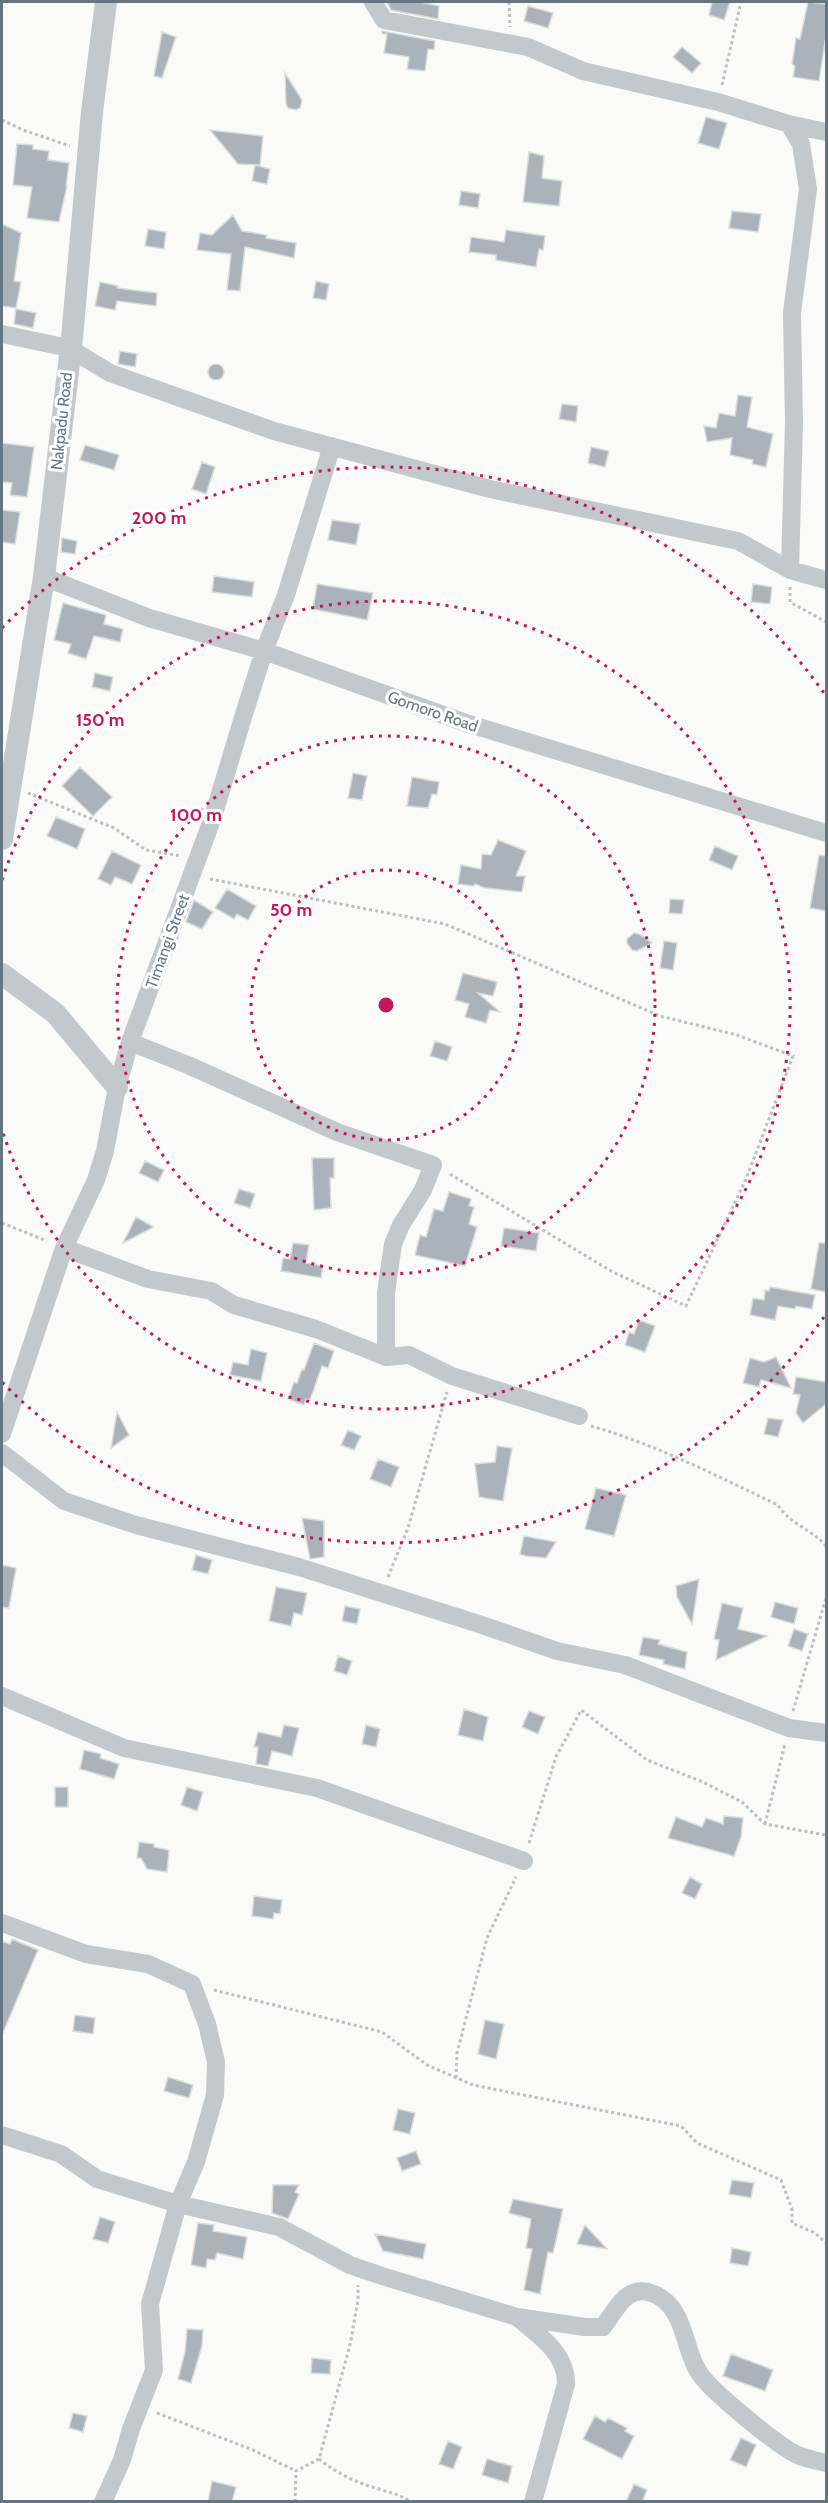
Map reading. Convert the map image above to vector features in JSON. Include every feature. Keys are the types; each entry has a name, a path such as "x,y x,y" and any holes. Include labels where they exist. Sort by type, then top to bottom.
{"street":[{"name":"Nakpadu Road","path":"2,839 6,784 44,576 69,348 72,338 88,152 106,2"},
{"path":"373,2 384,20 528,47 583,71 718,102 789,124 826,132"},
{"path":"789,124 801,144 808,189 792,313 794,422 790,570"},
{"path":"2,334 69,348 110,373 274,431 490,489 738,541 790,570 826,580"},
{"name":"Timangi Street","path":"2,1434 64,1248 96,1180 117,1087 130,1042 213,817 264,651 286,595 332,446"},
{"name":"Gomoro Road","path":"44,576 149,618 264,651 466,723 826,832"},
{"path":"2,975 55,1013 117,1087"},
{"path":"130,1042 188,1065 337,1132 433,1165 423,1190 401,1225 393,1244 386,1293 386,1357"},
{"path":"64,1248 148,1279 211,1291 234,1305 316,1329 386,1357 409,1355 453,1376 579,1416"},
{"path":"2,1453 64,1501 136,1525 299,1568 382,1593 557,1651 625,1665 789,1728 826,1733"},
{"path":"2,1696 124,1748 317,1788 524,1861"},
{"path":"2,1923 86,1954 148,1964 192,1984 207,2024 216,2062 215,2095 196,2162 178,2204 150,2304 154,2370 131,2429 122,2460 103,2502"},
{"path":"2,2135 61,2154 97,2179 178,2204 279,2227 350,2265 517,2317 585,2327 603,2327 627,2294 643,2290 666,2299 676,2313 698,2372 723,2398 798,2456 826,2463"},
{"path":"517,2317 543,2338 566,2370 566,2384 533,2502"}],"path":[{"path":"718,102 741,2"},
{"path":"2,120 23,130 88,152"},
{"path":"790,570 790,602 826,622"},
{"path":"6,784 114,828 146,850 195,866 445,924 660,1016 737,1035 793,1056 746,1179 686,1306 611,1271 433,1165"},
{"path":"2,1223 64,1248"},
{"path":"382,1593 408,1528 440,1413 453,1376"},
{"path":"579,1416 590,1426 633,1438 778,1505 783,1514 818,1536 826,1546"},
{"path":"456,2078 457,2053 488,1938 524,1861 556,1757 581,1710 647,1760 703,1782 742,1802 765,1824 826,1835"},
{"path":"192,1984 382,2032 427,2066 473,2085 681,2126 697,2143 781,2180 792,2209 792,2223 815,2233 826,2243"},
{"path":"296,2471 319,2459 350,2345 359,2287 350,2265"},
{"path":"140,2406 253,2450 296,2471"},
{"path":"319,2459 336,2472 377,2489 402,2496 410,2502"},
{"path":"295,2502 296,2471"}],"building":[{"path":"387,2 420,2 439,6 438,19 391,10"},
{"path":"712,2 730,2 724,20 709,15"},
{"path":"808,2 826,4 826,36 819,81 793,77 795,66 792,64 796,38 800,39"},
{"path":"528,6 553,13 548,28 524,21"},
{"path":"382,31 435,41 434,50 428,49 425,71 407,69 409,57 384,53 387,34 382,34"},
{"path":"162,32 176,37 162,78 154,76"},
{"path":"682,47 701,63 692,73 673,57"},
{"path":"285,73 302,100 300,108 296,110 288,108 286,104"},
{"path":"706,117 727,123 719,149 698,143"},
{"path":"210,130 263,136 260,165 238,164"},
{"path":"17,144 33,145 33,149 49,151 48,160 69,163 67,186 59,222 27,218 32,187 13,185"},
{"path":"529,152 544,156 542,178 562,181 559,206 523,202"},
{"path":"255,165 270,169 267,184 252,181"},
{"path":"461,191 480,194 478,208 459,205"},
{"path":"732,211 761,214 758,232 729,228"},
{"path":"233,215 242,231 296,243 294,258 245,247 240,291 227,290 231,254 197,250 200,233 212,235"},
{"path":"2,224 21,233 14,281 21,282 16,308 2,306"},
{"path":"148,229 166,232 164,249 145,246"},
{"path":"506,230 545,236 543,250 539,249 536,267 496,260 496,255 469,252 471,237 504,242"},
{"path":"316,281 329,284 326,300 313,298"},
{"path":"100,282 118,286 117,288 157,293 156,306 117,301 115,310 95,306"},
{"path":"16,309 36,313 33,328 14,324"},
{"path":"120,351 137,354 135,367 118,364"},
{"path":"213,364 219,364 224,372 222,378 213,380 208,375 208,369"},
{"path":"738,395 752,397 747,427 773,434 766,467 752,464 753,460 730,455 732,438 707,442 704,426 716,428 719,413 735,416"},
{"path":"562,404 578,406 576,422 559,419"},
{"path":"2,443 34,447 27,497 10,495 12,483 2,482"},
{"path":"85,445 119,455 114,470 80,460"},
{"path":"591,447 609,451 605,467 588,463"},
{"path":"202,462 215,467 206,494 192,489"},
{"path":"2,510 20,512 15,544 2,542"},
{"path":"332,520 360,524 356,545 328,540"},
{"path":"62,538 77,541 75,554 61,552"},
{"path":"214,576 254,582 252,597 212,592"},
{"path":"317,584 373,593 367,620 313,609"},
{"path":"753,584 772,587 770,604 751,602"},
{"path":"63,603 106,615 104,624 123,629 120,642 94,636 86,659 68,653 71,644 54,640"},
{"path":"95,673 113,677 110,691 92,687"},
{"path":"80,767 112,797 93,816 62,786"},
{"path":"353,773 367,776 362,800 348,798"},
{"path":"412,777 439,782 437,795 432,794 428,808 407,806"},
{"path":"56,817 85,829 77,849 47,836"},
{"path":"498,840 526,851 516,876 525,876 522,892 485,888 475,884 474,886 458,884 461,865 481,869 482,854 491,855"},
{"path":"715,846 738,856 732,870 709,860"},
{"path":"112,851 141,865 132,884 115,877 111,885 98,879"},
{"path":"819,855 826,856 826,911 810,908"},
{"path":"227,889 256,906 248,920 237,914 234,919 215,908"},
{"path":"670,899 684,900 682,914 669,913"},
{"path":"194,900 213,912 202,929 186,922"},
{"path":"634,933 652,943 637,951 632,950 627,939"},
{"path":"664,941 677,943 673,970 660,968"},
{"path":"463,973 497,982 493,996 478,993 500,1012 490,1010 486,1023 465,1017 469,1004 455,1000"},
{"path":"435,1041 452,1047 447,1061 430,1056"},
{"path":"312,1158 334,1158 334,1178 330,1178 331,1208 314,1210"},
{"path":"145,1161 164,1170 158,1182 139,1173"},
{"path":"239,1189 255,1194 250,1208 234,1203"},
{"path":"449,1192 471,1199 469,1206 474,1207 469,1224 477,1227 465,1266 415,1255 420,1235 426,1237 434,1209 443,1211"},
{"path":"136,1217 154,1227 123,1243"},
{"path":"504,1228 539,1233 536,1251 501,1246"},
{"path":"293,1243 309,1245 306,1263 323,1266 321,1278 281,1271 283,1258 290,1259"},
{"path":"819,1243 826,1243 826,1292 811,1289"},
{"path":"770,1287 815,1295 812,1309 778,1306 775,1320 750,1315 753,1298 764,1300 765,1290 769,1291"},
{"path":"639,1320 655,1326 645,1352 625,1345 629,1332 634,1334"},
{"path":"314,1343 334,1351 328,1368 322,1366 310,1400 306,1399 304,1405 288,1399 294,1382 297,1383 302,1369 304,1370"},
{"path":"251,1349 267,1353 261,1381 230,1375 233,1362 248,1365"},
{"path":"776,1357 791,1388 761,1380 759,1387 743,1383 750,1358 764,1362"},
{"path":"796,1377 826,1382 826,1404 803,1423 796,1413 800,1395 793,1394"},
{"path":"117,1412 129,1435 111,1448"},
{"path":"768,1418 783,1420 778,1437 764,1434"},
{"path":"348,1430 361,1436 354,1450 341,1445"},
{"path":"497,1446 512,1448 503,1501 479,1497 475,1464 495,1462"},
{"path":"378,1459 399,1467 391,1487 370,1479"},
{"path":"596,1488 626,1495 614,1536 585,1529"},
{"path":"302,1518 324,1521 324,1557 310,1559"},
{"path":"524,1536 556,1542 546,1558 526,1556 520,1554"},
{"path":"196,1555 212,1560 208,1574 192,1570"},
{"path":"2,1565 16,1568 9,1608 2,1607"},
{"path":"699,1579 692,1624 677,1597 676,1586"},
{"path":"276,1587 307,1593 302,1615 294,1613 291,1626 269,1621"},
{"path":"775,1602 798,1608 794,1624 771,1617"},
{"path":"722,1603 743,1608 738,1629 767,1636 716,1660 719,1640 714,1639"},
{"path":"345,1606 360,1609 357,1624 342,1621"},
{"path":"794,1629 808,1634 802,1651 788,1646"},
{"path":"643,1637 660,1640 658,1644 687,1652 685,1669 663,1664 664,1660 639,1655"},
{"path":"338,1656 352,1661 347,1675 334,1671"},
{"path":"464,1709 488,1717 483,1741 458,1735"},
{"path":"529,1711 545,1717 538,1734 522,1727"},
{"path":"284,1725 299,1728 292,1756 272,1751 268,1766 256,1764 258,1747 254,1747 258,1732 281,1737"},
{"path":"366,1725 380,1729 376,1747 362,1744"},
{"path":"84,1750 101,1754 100,1758 119,1764 114,1779 80,1769"},
{"path":"55,1787 68,1787 68,1807 55,1807"},
{"path":"187,1787 203,1792 197,1811 181,1805"},
{"path":"724,1816 743,1818 741,1837 734,1856 668,1838 676,1817 702,1827 706,1818 723,1824"},
{"path":"139,1842 154,1844 154,1847 169,1850 167,1872 147,1869 141,1858 137,1858"},
{"path":"690,1877 702,1884 695,1899 682,1893"},
{"path":"254,1896 282,1900 280,1914 274,1913 273,1919 252,1916"},
{"path":"12,1939 38,1950 2,2035 2,1941 10,1944"},
{"path":"75,2015 95,2018 93,2034 73,2031"},
{"path":"485,2020 504,2024 496,2059 478,2054"},
{"path":"168,2077 193,2085 189,2098 164,2091"},
{"path":"398,2109 415,2113 410,2134 393,2130"},
{"path":"416,2151 421,2164 402,2171 397,2158"},
{"path":"732,2180 754,2183 751,2198 729,2194"},
{"path":"273,2185 299,2185 295,2192 299,2194 288,2219 272,2213"},
{"path":"513,2199 563,2209 553,2253 548,2252 540,2294 524,2290 532,2249 526,2248 531,2219 509,2213"},
{"path":"100,2217 115,2222 108,2243 93,2239"},
{"path":"198,2223 214,2225 213,2231 247,2237 243,2259 217,2253 215,2260 207,2259 206,2268 191,2265"},
{"path":"585,2225 607,2249 577,2244"},
{"path":"375,2234 426,2244 423,2259 383,2251"},
{"path":"732,2248 751,2252 748,2266 730,2263"},
{"path":"187,2329 203,2330 202,2346 191,2383 178,2379 185,2352"},
{"path":"731,2354 773,2370 765,2391 723,2376"},
{"path":"312,2358 331,2360 330,2374 311,2373"},
{"path":"73,2413 87,2416 83,2432 69,2428"},
{"path":"595,2416 605,2422 608,2418 627,2428 625,2431 634,2436 622,2459 583,2439"},
{"path":"741,2438 756,2445 746,2467 730,2460"},
{"path":"448,2441 462,2447 453,2469 439,2464"},
{"path":"487,2459 512,2466 508,2483 482,2475"},
{"path":"212,2481 236,2487 232,2502 208,2502"},
{"path":"634,2484 647,2490 642,2502 626,2502"}]}
